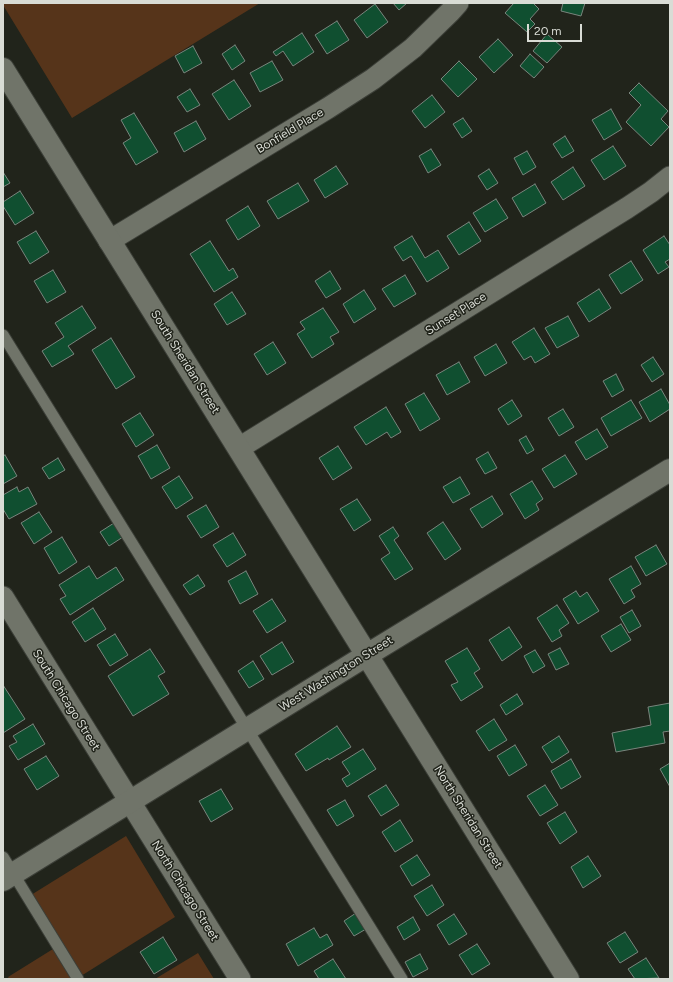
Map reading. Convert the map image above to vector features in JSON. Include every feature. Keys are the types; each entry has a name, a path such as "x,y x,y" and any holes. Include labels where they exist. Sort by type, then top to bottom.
{"street":[{"name":"Bonfield Place","path":"109,241 373,79 413,48 458,3"},
{"name":"South Sheridan Street","path":"3,69 367,655"},
{"name":"Sunset Place","path":"239,448 627,208 670,178"},
{"name":"West Washington Street","path":"6,870 130,803 367,655 670,470"},
{"name":"South Chicago Street","path":"3,597 130,803"},
{"name":"North Sheridan Street","path":"367,655 568,979"},
{"name":"North Chicago Street","path":"130,803 240,979"}],"lane":[{"path":"4,338 402,979"},
{"path":"6,870 78,979"}],"shaded area":[{"path":"3,3 260,3 72,118"},
{"path":"126,836 175,917 81,976 31,895"},
{"path":"53,949 72,979 9,979 8,977"},
{"path":"198,953 214,979 155,979"}],"building":[{"path":"393,3 407,3 399,10"},
{"path":"514,3 533,3 539,9 530,19 535,24 527,32 505,13"},
{"path":"563,3 585,3 581,16 561,11"},
{"path":"375,4 388,22 367,38 354,20"},
{"path":"337,21 349,40 327,54 315,35"},
{"path":"302,33 314,52 293,66 283,51 276,56 273,52"},
{"path":"547,34 562,47 547,63 533,51"},
{"path":"498,39 513,55 494,73 479,57"},
{"path":"235,45 245,61 232,70 222,54"},
{"path":"193,46 202,63 184,73 175,56"},
{"path":"530,54 544,67 534,78 520,66"},
{"path":"272,61 283,80 260,92 250,73"},
{"path":"459,61 477,79 458,97 441,79"},
{"path":"234,80 251,106 229,120 212,94"},
{"path":"639,83 668,111 661,119 669,127 651,146 626,122 641,105 629,93"},
{"path":"190,89 200,105 187,112 177,97"},
{"path":"432,95 445,112 425,128 412,111"},
{"path":"611,109 622,129 604,140 592,120"},
{"path":"134,113 158,152 136,165 123,143 131,138 121,120"},
{"path":"463,118 472,131 462,138 453,124"},
{"path":"196,121 206,139 184,152 174,133"},
{"path":"565,136 574,151 562,158 553,144"},
{"path":"613,146 626,166 604,180 591,160"},
{"path":"431,149 441,165 428,173 419,156"},
{"path":"527,151 536,167 523,175 514,158"},
{"path":"336,166 348,184 325,198 314,180"},
{"path":"573,167 585,186 563,200 551,182"},
{"path":"489,169 498,183 487,190 478,176"},
{"path":"3,172 10,183 3,187"},
{"path":"298,183 309,201 278,219 267,201"},
{"path":"535,184 546,203 523,217 512,198"},
{"path":"20,191 34,213 15,225 3,206 3,202"},
{"path":"496,199 508,218 485,232 473,213"},
{"path":"248,206 260,226 238,240 226,220"},
{"path":"469,222 481,241 459,255 447,236"},
{"path":"36,231 49,252 30,264 17,242"},
{"path":"412,236 425,258 438,250 449,268 427,282 411,256 403,261 394,247"},
{"path":"664,236 670,245 670,259 665,262 669,267 658,274 643,250"},
{"path":"210,241 229,271 233,268 238,277 214,292 190,254"},
{"path":"631,261 643,280 621,294 609,275"},
{"path":"53,270 66,292 47,303 34,281"},
{"path":"330,271 341,289 326,298 315,281"},
{"path":"405,275 416,294 394,307 382,289"},
{"path":"599,289 611,308 589,322 577,303"},
{"path":"364,290 376,309 354,323 343,304"},
{"path":"232,292 246,314 227,325 214,304"},
{"path":"82,306 96,328 68,346 74,354 52,367 42,351 64,337 55,323"},
{"path":"323,308 339,332 330,337 334,344 312,358 297,334 305,329 300,322"},
{"path":"568,316 579,336 557,348 545,328"},
{"path":"534,328 550,354 535,363 531,356 524,360 512,342"},
{"path":"111,338 135,377 116,389 92,350"},
{"path":"273,342 286,363 267,375 254,354"},
{"path":"496,344 507,363 485,376 474,357"},
{"path":"653,357 664,374 652,382 641,365"},
{"path":"459,362 470,382 447,395 436,375"},
{"path":"616,374 624,390 612,397 603,381"},
{"path":"661,389 670,405 670,409 650,422 639,402"},
{"path":"424,393 440,419 420,431 405,404"},
{"path":"512,400 522,416 508,425 498,409"},
{"path":"631,400 642,418 611,436 601,418"},
{"path":"386,407 401,432 391,438 387,432 366,445 354,427"},
{"path":"563,409 574,427 559,436 548,418"},
{"path":"140,413 154,435 136,447 122,424"},
{"path":"597,429 608,447 586,460 575,442"},
{"path":"526,436 534,450 527,454 519,440"},
{"path":"157,445 170,468 151,479 138,456"},
{"path":"338,446 352,468 333,480 319,458"},
{"path":"488,452 497,468 485,474 476,459"},
{"path":"5,455 17,476 3,484 3,456"},
{"path":"565,455 577,474 554,488 542,469"},
{"path":"58,458 65,470 49,479 42,468"},
{"path":"179,476 193,498 176,509 162,487"},
{"path":"460,477 470,494 453,503 443,487"},
{"path":"532,481 543,499 536,504 539,510 525,519 510,494"},
{"path":"17,487 19,492 28,487 37,504 9,519 3,509 3,495"},
{"path":"492,496 503,514 482,528 470,509"},
{"path":"357,499 371,520 354,531 340,509"},
{"path":"206,505 219,527 201,538 187,516"},
{"path":"39,512 52,532 34,544 21,523"},
{"path":"443,522 461,549 445,560 427,533"},
{"path":"114,523 123,537 109,546 100,532"},
{"path":"393,527 399,536 394,540 413,569 395,580 381,559 390,553 379,536"},
{"path":"233,533 246,555 227,567 213,545"},
{"path":"62,537 77,562 59,574 44,548"},
{"path":"656,545 667,564 646,576 635,557"},
{"path":"89,566 97,579 116,567 124,580 70,615 60,599 66,596 59,585"},
{"path":"631,566 641,584 631,590 635,597 624,604 609,579"},
{"path":"246,571 258,594 240,604 228,581"},
{"path":"198,575 205,586 190,595 183,585"},
{"path":"576,591 580,597 587,592 599,611 578,624 563,599"},
{"path":"272,599 286,621 267,633 253,611"},
{"path":"557,605 569,623 559,630 562,636 552,642 537,618"},
{"path":"93,608 106,629 85,642 72,622"},
{"path":"632,610 641,626 629,633 620,617"},
{"path":"621,624 631,640 611,652 601,636"},
{"path":"509,627 522,647 502,661 489,640"},
{"path":"115,634 128,655 110,666 97,645"},
{"path":"282,642 294,662 272,675 260,656"},
{"path":"467,648 480,669 474,673 483,687 461,701 451,685 458,682 445,661"},
{"path":"560,648 569,664 556,670 548,654"},
{"path":"150,649 165,672 158,676 169,694 133,716 108,676"},
{"path":"535,650 545,666 533,673 524,656"},
{"path":"253,661 264,679 249,688 238,671"},
{"path":"3,685 25,719 3,733"},
{"path":"517,694 523,704 506,715 500,705"},
{"path":"670,703 670,731 663,732 665,743 616,752 612,733 651,725 648,707"},
{"path":"494,719 507,740 489,751 476,731"},
{"path":"33,724 45,744 18,760 9,746 17,742 13,736"},
{"path":"337,726 351,747 306,771 295,754"},
{"path":"559,736 569,752 552,763 542,747"},
{"path":"515,745 527,765 509,776 497,756"},
{"path":"363,749 376,769 347,787 342,779 350,774 342,762"},
{"path":"46,756 59,776 37,790 24,769"},
{"path":"571,759 581,777 561,789 551,771"},
{"path":"670,763 670,787 660,769"},
{"path":"386,785 399,805 381,816 368,796"},
{"path":"545,785 558,805 540,816 527,796"},
{"path":"221,789 233,809 211,822 199,801"},
{"path":"345,800 354,816 337,826 327,810"},
{"path":"565,812 577,832 560,844 547,823"},
{"path":"400,820 413,841 395,852 382,832"},
{"path":"417,855 430,875 412,886 400,866"},
{"path":"588,856 601,876 583,888 571,867"},
{"path":"432,885 444,905 427,916 414,896"},
{"path":"356,913 366,929 354,936 344,921"},
{"path":"454,914 467,934 449,945 437,925"},
{"path":"413,917 420,930 404,940 397,927"},
{"path":"314,928 320,938 327,934 333,945 298,966 286,944"},
{"path":"625,932 638,952 620,963 607,943"},
{"path":"163,937 177,960 154,974 140,952"},
{"path":"477,944 490,964 472,975 459,955"},
{"path":"420,954 428,969 413,977 405,962"},
{"path":"646,958 659,978 635,979 628,969"},
{"path":"333,959 346,979 319,979 314,971"}]}
